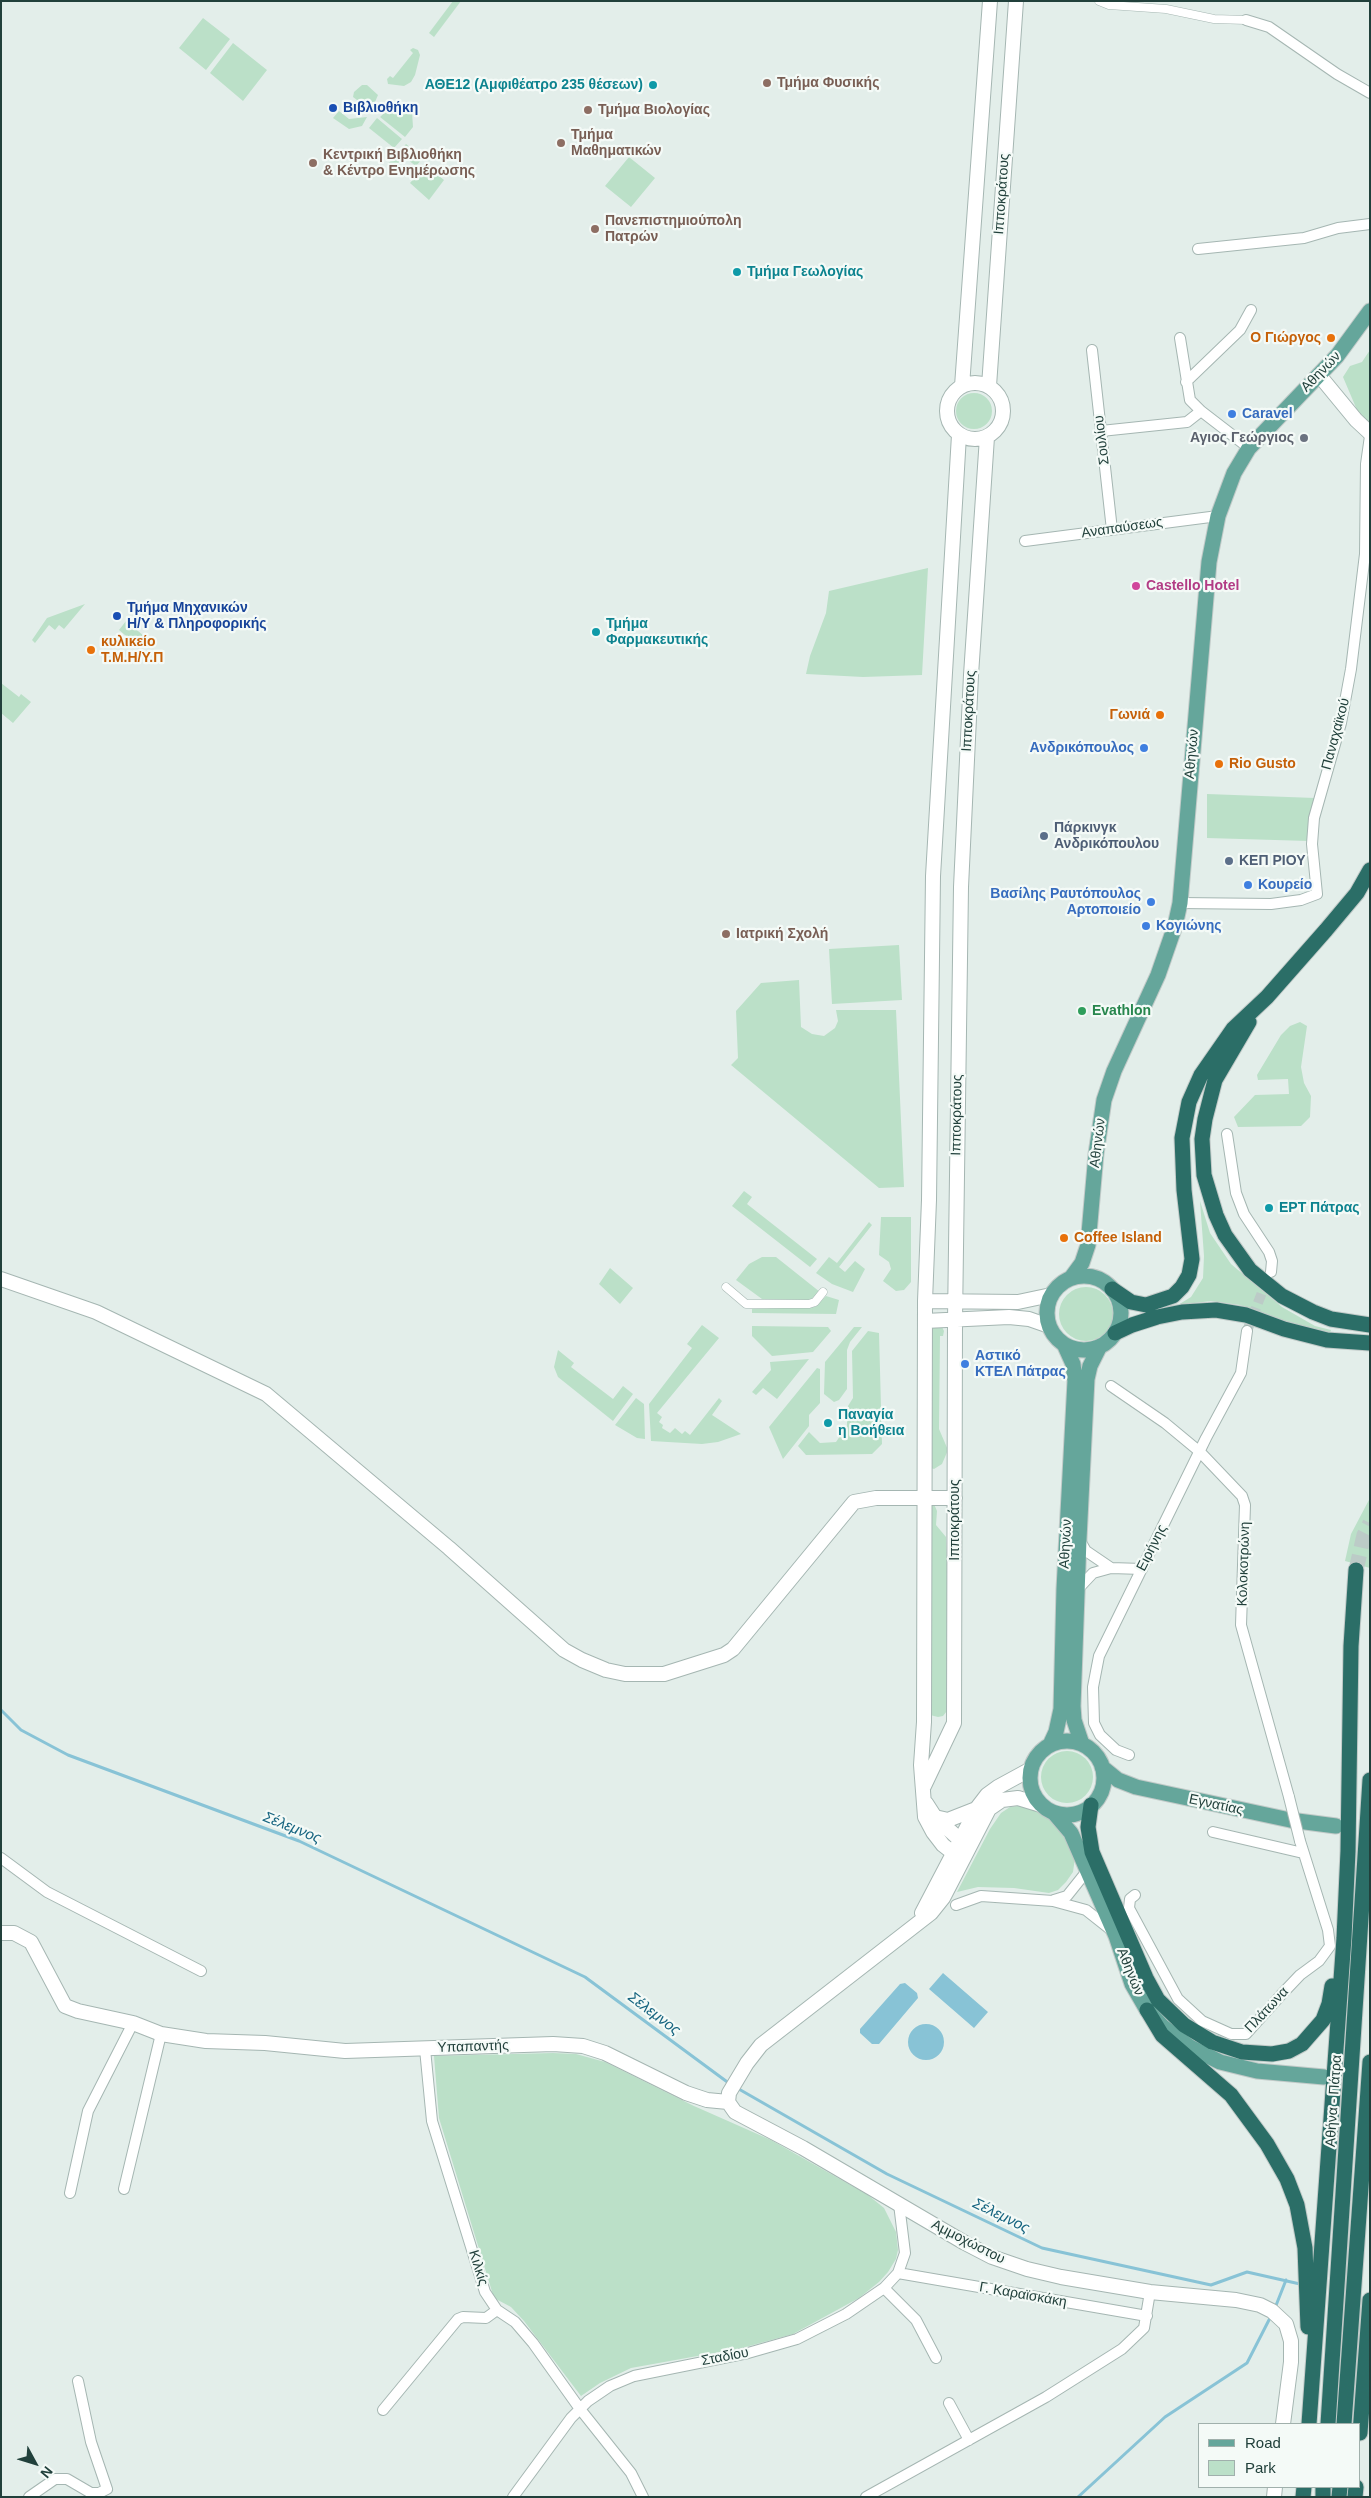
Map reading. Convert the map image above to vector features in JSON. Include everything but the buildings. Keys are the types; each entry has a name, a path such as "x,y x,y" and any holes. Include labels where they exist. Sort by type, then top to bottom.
{"highway":[{"path":"1112,1288 1131,1302 1146,1305 1173,1296 1190,1275 1192,1259 1182,1165 1182,1138 1189,1102 1201,1075 1233,1029 1267,996 1357,893 1370,870"},
{"path":"1267,996 1227,1056 1214,1080 1208,1102 1202,1158 1207,1192 1225,1235 1250,1270 1263,1282 1282,1296 1312,1312 1363,1325"},
{"path":"1115,1333 1158,1317 1182,1312 1216,1310 1246,1315 1307,1336 1352,1343 1370,1343"},
{"path":"1309,2423 1344,1938 1348,1851 1351,1646 1356,1570"},
{"name":"Αθήνα - Πάτρα","path":"1328,2423 1370,1780"},
{"path":"1091,1805 1088,1827 1092,1852 1146,1978 1158,2000 1197,2034 1227,2048 1259,2054 1289,2051 1302,2044 1315,2032 1326,2012 1344,1938"},
{"path":"1147,2010 1162,2035 1230,2095 1267,2144 1287,2179 1297,2205 1305,2248 1312,2391"},
{"path":"1344,2423 1370,2062"},
{"path":"1361,2423 1370,2300"}],"main road":[{"name":"Αθηνών","path":"1051,1295 1063,1282 1071,1278 1086,1254 1096,1154 1104,1100 1114,1071 1158,975 1173,934 1180,903 1208,571 1218,516 1234,473 1249,448 1348,343 1370,312"},
{"name":"Αθηνών","path":"1089,1236 1093,1262 1099,1279"},
{"path":"1071,1278 1085,1276 1099,1279 1112,1288 1118,1296 1121,1315 1115,1333"},
{"path":"1049,1326 1047,1310 1051,1295"},
{"name":"Αθηνών","path":"1031,1769 1035,1759 1050,1745 1056,1732 1061,1709 1075,1381 1073,1364 1064,1344 1057,1339 1049,1326"},
{"name":"Αθηνών","path":"1102,1767 1095,1753 1082,1744 1074,1720 1073,1706 1087,1379 1090,1366 1100,1346 1115,1333"},
{"path":"1064,1344 1082,1350 1100,1346"},
{"path":"1050,1745 1060,1741 1082,1744"},
{"path":"1054,1813 1070,1814 1091,1805 1100,1794 1103,1781 1102,1767"},
{"name":"Εγνατίας","path":"1102,1767 1118,1780 1136,1787 1290,1820 1336,1826"},
{"path":"1031,1769 1031,1788 1041,1805"},
{"name":"Αθηνών","path":"1041,1805 1054,1813 1072,1833 1116,1936 1132,1984 1147,2010 1162,2026 1190,2047 1220,2062 1257,2071 1324,2077"}],"street":[{"name":"Ιπποκράτους","path":"962,386 990,1"},
{"name":"Ιπποκράτους","path":"989,386 1016,1"},
{"path":"1099,1 1110,5 1166,9 1214,19 1246,20 1269,27 1337,74 1370,93"},
{"path":"1198,249 1304,238 1338,228 1370,224"},
{"path":"1186,382 1240,330 1251,310"},
{"path":"1180,338 1190,400 1201,411 1249,448"},
{"name":"Σουλίου","path":"1092,350 1112,530"},
{"path":"1319,375 1370,434"},
{"path":"976,382 989,386 999,396 1003,408 999,426 987,438 971,439 959,435 948,421 946,409 951,395 962,386 976,382"},
{"path":"1101,431 1183,423 1193,420 1201,411"},
{"name":"Παναχαϊκού","path":"1180,903 1271,904 1301,900 1317,894 1312,844 1314,818 1341,723 1351,669 1364,559 1366,454 1370,434"},
{"name":"Ιπποκράτους","path":"925,1801 935,1817 959,1839 959,1852 942,1845 925,1817 921,1766 924,1722 925,1321 929,1200 933,876 959,435"},
{"name":"Ιπποκράτους","path":"924,1787 954,1723 955,1320 963,830 987,438"},
{"name":"Αναπαύσεως","path":"1025,541 1218,516"},
{"path":"1227,1134 1236,1193 1244,1214 1269,1252 1272,1261 1271,1272"},
{"path":"1,1279 96,1312 266,1394 449,1548 564,1650 606,1670 625,1674 664,1674 698,1665 724,1655 732,1648 846,1509 854,1502 876,1498 955,1498"},
{"path":"726,1287 746,1304 809,1304 815,1302 823,1292"},
{"path":"926,1301 1018,1302 1051,1295"},
{"path":"925,1321 1009,1317 1029,1319 1049,1326"},
{"name":"Ειρήνης","path":"1129,1755 1116,1750 1096,1729 1093,1687 1102,1648 1241,1373 1247,1331"},
{"name":"Κολοκοτρώνη","path":"1111,1386 1165,1424 1200,1452 1242,1496 1245,1506 1242,1625 1300,1841"},
{"path":"1079,1539 1086,1551 1110,1568"},
{"path":"1077,1590 1093,1574 1110,1568 1142,1569"},
{"path":"959,1839 987,1795 1031,1769"},
{"path":"728,2097 746,2063 761,2045 931,1913 943,1898 959,1852 989,1809 1002,1800 1018,1798 1041,1805"},
{"path":"935,1817 948,1820 977,1808"},
{"path":"1213,1832 1303,1853"},
{"name":"Πλάτωνα","path":"1135,1895 1130,1899 1129,1908 1178,1999 1202,2020 1231,2034 1246,2034 1300,1975 1324,1957 1330,1946 1328,1930 1300,1841"},
{"path":"1,1858 53,1896 201,1971"},
{"path":"1053,1901 1067,1896 1087,1870"},
{"path":"956,1905 981,1896 1053,1901 1077,1906 1093,1914 1116,1936"},
{"name":"Υπαπαντής","path":"1,1933 14,1933 31,1942 65,2006 78,2011 133,2024 161,2034 206,2042 265,2043 328,2050 425,2049 553,2044 583,2046 605,2053 686,2093 707,2100 728,2097"},
{"path":"70,2194 88,2111 133,2024"},
{"path":"124,2188 161,2034"},
{"name":"Κιλκίς","path":"425,2049 432,2121 485,2292 497,2310 515,2322 533,2343 580,2409 631,2474 643,2497"},
{"name":"Αμμοχώστου","path":"728,2097 735,2112 811,2153 971,2246 1009,2263 1061,2277 1150,2292 1224,2298 1267,2308 1282,2320 1288,2329 1291,2341 1291,2362 1283,2423"},
{"name":"Σταδίου","path":"513,2497 580,2409 599,2392 634,2376 748,2353 797,2339 846,2314 884,2288 898,2273 905,2247 899,2204"},
{"name":"Γ. Καραϊσκάκη","path":"898,2273 1147,2316"},
{"path":"884,2288 916,2320 936,2358"},
{"path":"866,2497 1046,2397 1122,2349 1142,2331 1147,2316 1150,2292"},
{"path":"383,2410 458,2319 463,2316 486,2318 497,2310"},
{"path":"34,2496 56,2479 66,2479 91,2493 99,2493 107,2489 91,2442 78,2381"},
{"path":"949,2403 969,2440"}],"green space":[{"path":"453,1 461,1 434,37 429,33"},
{"path":"203,18 230,39 206,70 179,48"},
{"path":"233,43 267,70 243,101 210,73"},
{"path":"413,48 418,50 420,55 415,75 411,82 404,86 388,84 387,79 390,76 393,78 413,53 410,50"},
{"path":"362,85 367,85 378,95 375,102 361,103 353,97 354,92"},
{"path":"392,106 404,106 412,112 413,127 405,137 380,117"},
{"path":"339,111 349,119 367,117 362,126 349,129 333,118"},
{"path":"377,118 402,139 394,148 369,128"},
{"path":"406,144 423,158 416,166 404,157 392,169 387,165"},
{"path":"629,157 655,178 631,207 605,186"},
{"path":"426,165 444,180 429,200 410,183"},
{"path":"1370,350 1370,424 1357,410 1343,377 1350,366 1362,362"},
{"path":"974,393 981,394 987,398 991,404 991,418 987,424 981,428 974,429 967,428 961,424 957,418 956,411 957,404 961,398 967,394"},
{"path":"928,568 922,675 863,677 806,674 810,656 826,613 829,591"},
{"path":"85,604 64,629 59,625 55,630 49,625 35,643 32,640 47,618"},
{"path":"126,621 144,636 137,645 119,630"},
{"path":"1,683 19,697 21,694 31,702 13,723 1,713"},
{"path":"1207,794 1315,798 1309,841 1207,838"},
{"path":"899,945 902,1000 832,1004 829,949"},
{"path":"799,980 801,1027 812,1034 824,1036 835,1028 838,1021 836,1010 896,1010 904,1187 879,1188 731,1065 738,1058 736,1011 761,983"},
{"path":"1300,1022 1307,1026 1301,1067 1304,1083 1311,1096 1310,1117 1301,1126 1238,1127 1234,1117 1255,1095 1289,1094 1288,1079 1258,1080 1257,1075 1281,1035 1290,1026"},
{"path":"744,1191 752,1197 747,1204 817,1259 810,1267 732,1206"},
{"path":"1200,1201 1210,1233 1231,1264 1282,1307 1315,1326 1331,1330 1330,1333 1300,1327 1240,1305 1211,1301 1178,1305 1191,1297 1203,1278 1204,1256"},
{"path":"881,1217 911,1217 911,1282 904,1290 896,1291 883,1281 891,1269 889,1262 879,1255"},
{"path":"869,1222 872,1225 839,1267 845,1272 855,1261 865,1269 853,1292 832,1284 816,1273 829,1257 837,1263"},
{"path":"762,1257 776,1257 820,1292 810,1300 762,1299 736,1280 749,1264"},
{"path":"610,1268 633,1288 620,1304 599,1284"},
{"path":"1086,1287 1096,1289 1105,1295 1111,1304 1113,1314 1111,1324 1105,1333 1096,1339 1086,1341 1076,1339 1067,1333 1061,1324 1059,1314 1061,1304 1067,1295 1076,1289"},
{"path":"826,1296 839,1300 836,1314 752,1313 752,1309 815,1307"},
{"path":"702,1325 719,1338 657,1413 662,1417 659,1422 663,1425 662,1428 670,1433 675,1428 682,1434 685,1431 690,1435 719,1398 722,1401 712,1415 741,1434 718,1442 702,1444 651,1441 649,1404 692,1348 687,1344"},
{"path":"941,1325 944,1331 943,1336 940,1336 939,1429 948,1450 942,1464 934,1469 931,1468 930,1329 932,1326"},
{"path":"752,1326 828,1327 831,1331 813,1352 772,1356 752,1336"},
{"path":"854,1327 862,1327 850,1342 847,1350 847,1389 839,1400 834,1402 824,1394 825,1362"},
{"path":"868,1331 879,1333 882,1444 872,1454 806,1455 798,1446 809,1432 820,1443 836,1442 847,1426 847,1419 850,1415 848,1406 853,1398 852,1351"},
{"path":"558,1350 574,1363 571,1367 613,1399 623,1386 633,1394 613,1421 558,1377 554,1367"},
{"path":"809,1359 777,1399 763,1388 756,1395 752,1392 771,1370 770,1362"},
{"path":"817,1368 820,1369 820,1403 809,1415 809,1426 783,1459 769,1427"},
{"path":"636,1398 644,1404 645,1439 637,1438 615,1425"},
{"path":"1370,1498 1370,1568 1345,1561 1351,1534"},
{"path":"934,1504 937,1511 936,1525 946,1537 948,1593 947,1711 943,1716 938,1717 930,1715 931,1506"},
{"path":"1067,1751 1077,1753 1085,1759 1091,1767 1093,1777 1091,1787 1085,1795 1077,1801 1067,1803 1057,1801 1049,1795 1043,1787 1041,1777 1043,1767 1049,1759 1057,1753"},
{"path":"1025,1805 1038,1809 1065,1830 1075,1858 1073,1872 1066,1882 1058,1890 1049,1893 1014,1888 978,1887 957,1892 990,1829 1001,1813 1010,1807"},
{"path":"576,2054 605,2062 694,2106 771,2140 868,2195 884,2208 896,2232 898,2250 896,2259 888,2272 859,2298 793,2334 742,2348 631,2368 600,2383 581,2396 524,2321 511,2307 494,2298 439,2118 434,2056"}],"water":[{"path":"943,1973 988,2012 974,2028 929,1989"},
{"path":"905,1983 917,1993 918,1998 879,2044 872,2044 860,2033 860,2029 900,1984"},
{"path":"926,2024 933,2025 939,2029 943,2035 943,2049 939,2055 933,2059 926,2060 919,2059 913,2055 909,2049 908,2042 909,2035 913,2029 919,2025"}],"waterway":[{"name":"Σέλεμνος","path":"1,1710 21,1730 68,1755 299,1841 585,1977 730,2084"},
{"name":"Σέλεμνος","path":"737,2088 887,2174 1042,2248 1211,2285 1247,2272 1300,2284"},
{"path":"1275,2308 1286,2280"},
{"path":"1078,2497 1165,2417 1247,2363 1271,2316"}],"tunnel":[{"path":"1247,1331 1268,1277"},
{"path":"1356,1570 1364,1535 1370,1523"}],"place":[{"name":"Τμήμα Φυσικής","path":"767,83"},
{"name":"ΑΘΕ12 (Αμφιθέατρο 235 θέσεων)","path":"653,85"},
{"name":"Βιβλιοθήκη","path":"333,108"},
{"name":"Τμήμα Βιολογίας","path":"588,110"},
{"name":"Τμήμα Μαθηματικών","path":"561,143"},
{"name":"Κεντρική Βιβλιοθήκη & Κέντρο Ενημέρωσης","path":"313,163"},
{"name":"Πανεπιστημιούπολη Πατρών","path":"595,229"},
{"name":"Τμήμα Γεωλογίας","path":"737,272"},
{"name":"Ο Γιώργος","path":"1331,338"},
{"name":"Caravel","path":"1232,414"},
{"name":"Αγιος Γεώργιος","path":"1304,438"},
{"name":"Castello Hotel","path":"1136,586"},
{"name":"Τμήμα Μηχανικών Η/Υ & Πληροφορικής","path":"117,616"},
{"name":"Τμήμα Φαρμακευτικής","path":"596,632"},
{"name":"κυλικείο Τ.M.Η/Υ.Π","path":"91,650"},
{"name":"Γωνιά","path":"1160,715"},
{"name":"Ανδρικόπουλος","path":"1144,748"},
{"name":"Rio Gusto","path":"1219,764"},
{"name":"Πάρκινγκ Ανδρικόπουλου","path":"1044,836"},
{"name":"ΚΕΠ ΡΙΟΥ","path":"1229,861"},
{"name":"Κουρείο","path":"1248,885"},
{"name":"Βασίλης Ραυτόπουλος Αρτοποιείο","path":"1151,902"},
{"name":"Κογιώνης","path":"1146,926"},
{"name":"Ιατρική Σχολή","path":"726,934"},
{"name":"Evathlon","path":"1082,1011"},
{"name":"ΕΡΤ Πάτρας","path":"1269,1208"},
{"name":"Coffee Island","path":"1064,1238"},
{"name":"Αστικό ΚΤΕΛ Πάτρας","path":"965,1364"},
{"name":"Παναγία η Βοήθεια","path":"828,1423"}]}
